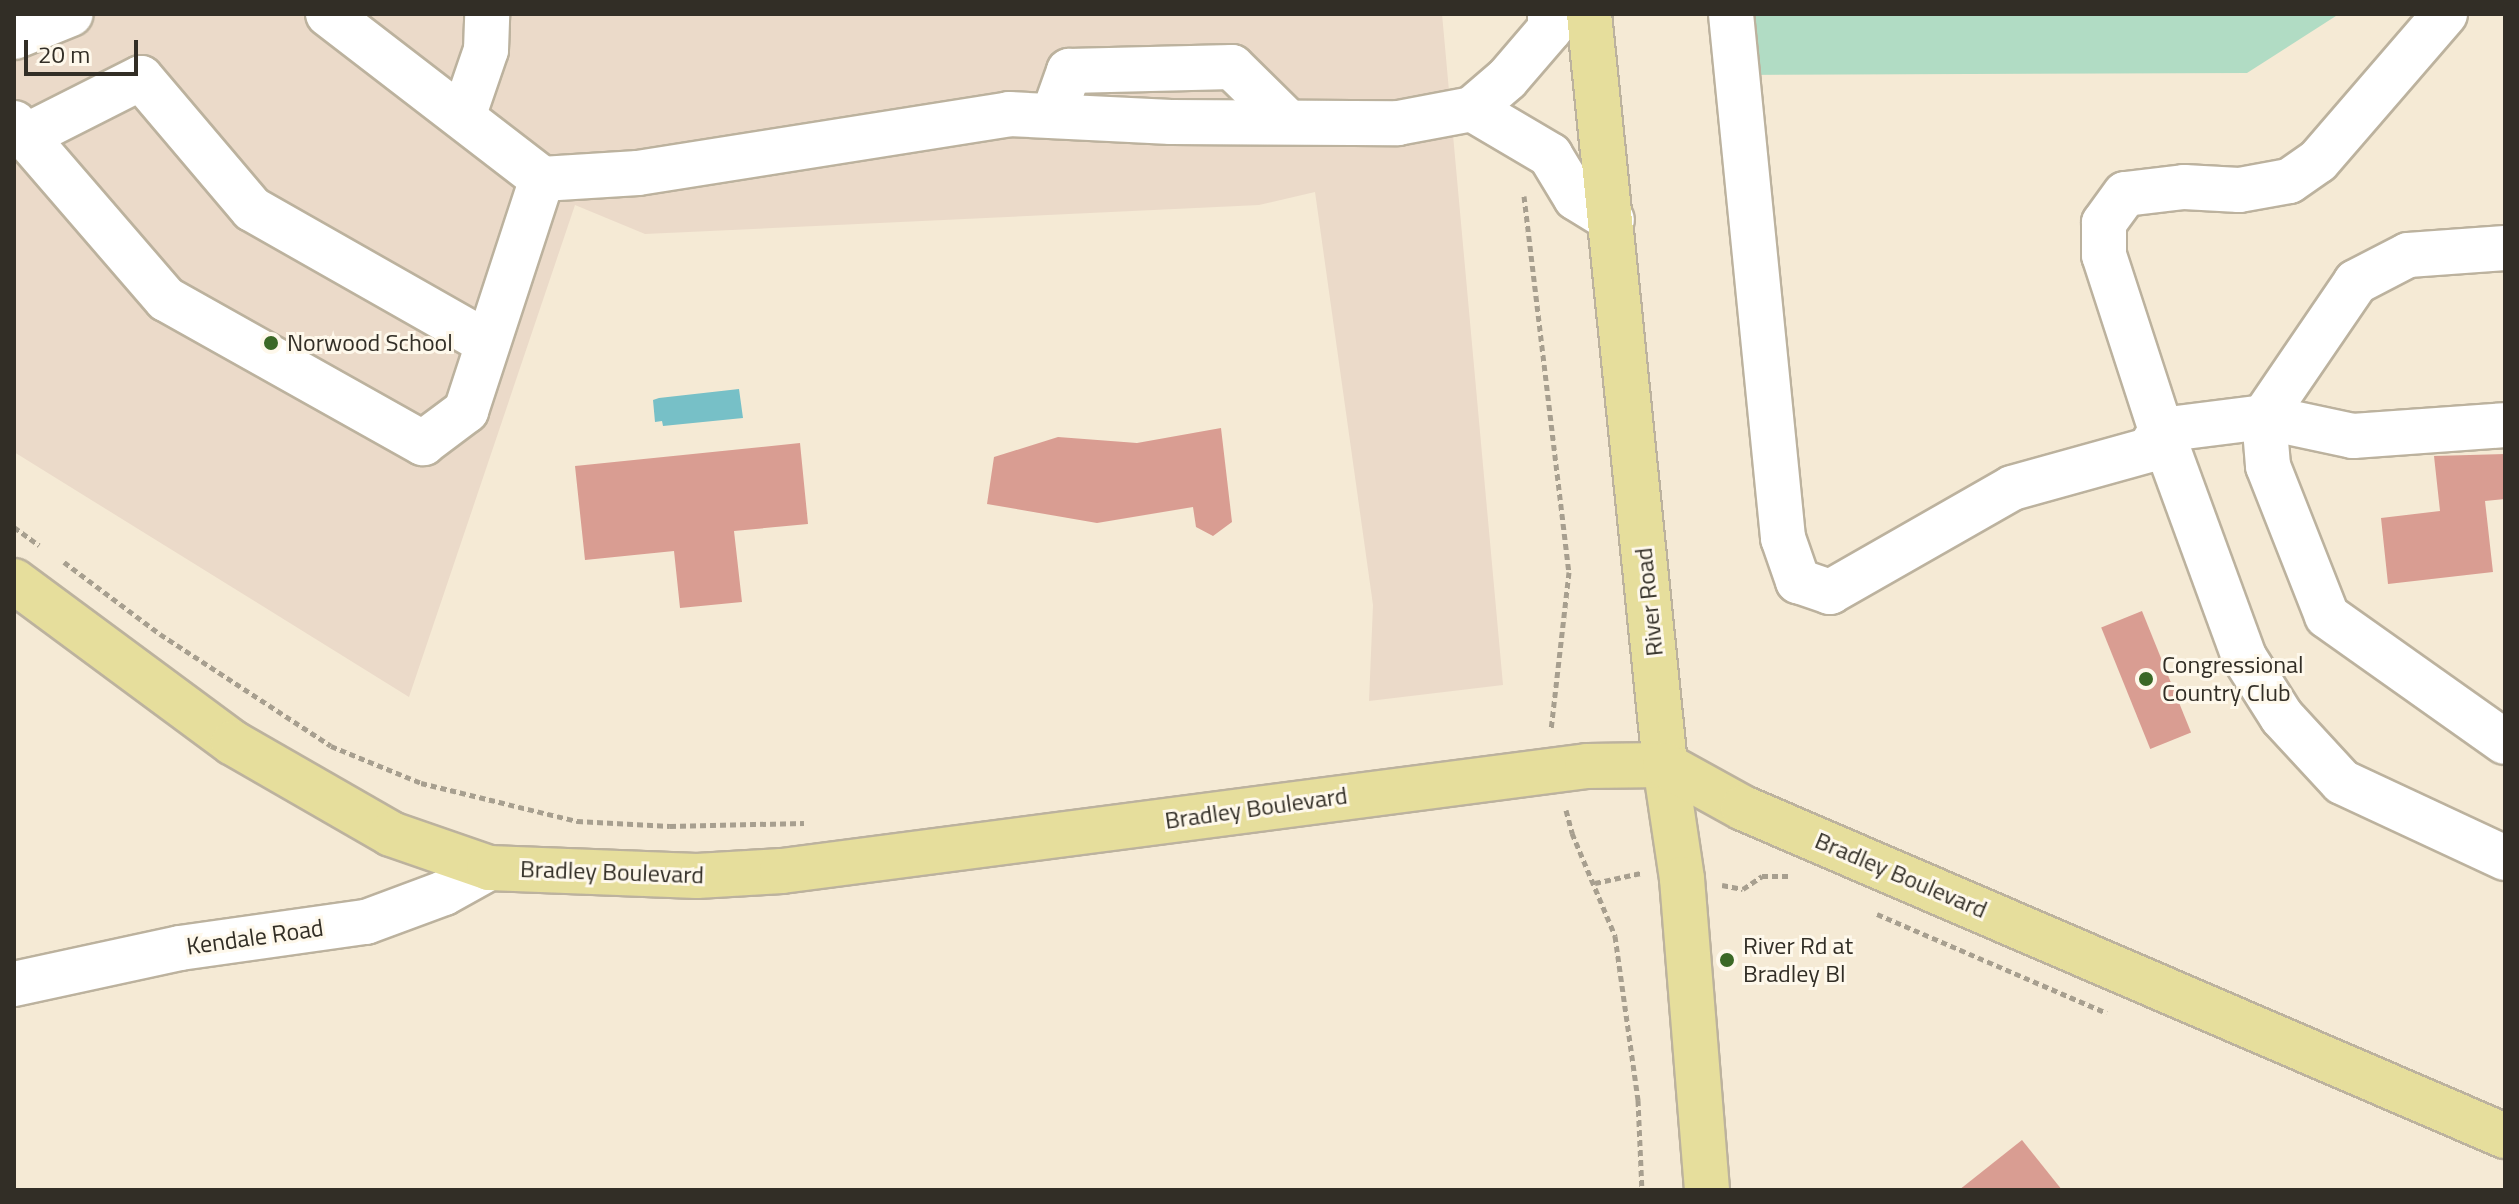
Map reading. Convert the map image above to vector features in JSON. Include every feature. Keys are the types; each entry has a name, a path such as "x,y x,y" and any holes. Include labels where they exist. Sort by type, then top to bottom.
{"main road":[{"name":"River Road","path":"1589,14 1665,765 1682,879 1707,1190"},
{"name":"Bradley Boulevard","path":"14,581 233,743 391,834 489,868 697,876 782,871 1548,744 1665,765 1743,808 2505,1136"}],"street":[{"path":"14,37 71,14"},
{"path":"328,14 542,179 638,173 1009,114 1398,123 1472,109 1507,79 1550,29 1550,14"},
{"path":"463,117 486,50 487,14"},
{"path":"1731,14 1783,538 1798,581 1830,592 2012,488 2149,450 2161,430"},
{"path":"2445,14 2318,161 2289,181 2239,190 2184,187 2125,194 2104,223 2104,255 2161,430 2244,657 2282,717 2342,782 2505,858"},
{"path":"488,343 252,209 141,78 19,130 166,299 423,443 466,411 542,179"},
{"path":"1472,109 1550,155 1576,198 1612,220"},
{"path":"2505,248 2408,255 2356,282 2264,417 2268,466 2327,616 2505,742"},
{"path":"2161,430 2264,417 2353,436 2505,425"},
{"name":"Kendale Road","path":"14,984 180,948 366,922 444,893 489,868"}],"path":[{"path":"1518,136 1569,572 1548,744 1572,833 1615,936 1638,1100 1642,1190"},
{"path":"14,527 160,634 331,746 421,783 577,821 670,826 810,823"},
{"path":"1595,883 1647,872 1743,889 1762,876 1787,875 1802,881"},
{"path":"1874,913 2077,1003 2118,1017"}],"shaded area":[{"name":"Norwood School","path":"14,14 1442,14 1503,685 1369,701 1373,605 1315,192 1259,205 645,234 575,205 409,697 14,452"}],"green space":[{"path":"1729,14 2339,14 2247,73 1737,75"}],"water":[{"path":"739,389 743,418 663,426 662,421 655,422 653,400"}],"building":[{"path":"1221,428 1232,522 1213,536 1196,527 1193,507 1097,523 987,504 994,457 1058,437 1137,443"},
{"path":"800,443 808,524 734,531 742,602 680,608 674,551 585,560 575,466"},
{"path":"2505,454 2505,499 2485,501 2493,572 2388,584 2381,518 2440,511 2434,456"},
{"name":"Congressional Country Club","path":"2142,611 2191,732 2150,749 2101,627"},
{"path":"2022,1140 2062,1190 1959,1190"}],"place":[{"name":"Norwood School","path":"271,343"},
{"name":"Congressional Country Club","path":"2146,679"},
{"name":"River Rd at Bradley Bl","path":"1727,960"}]}
